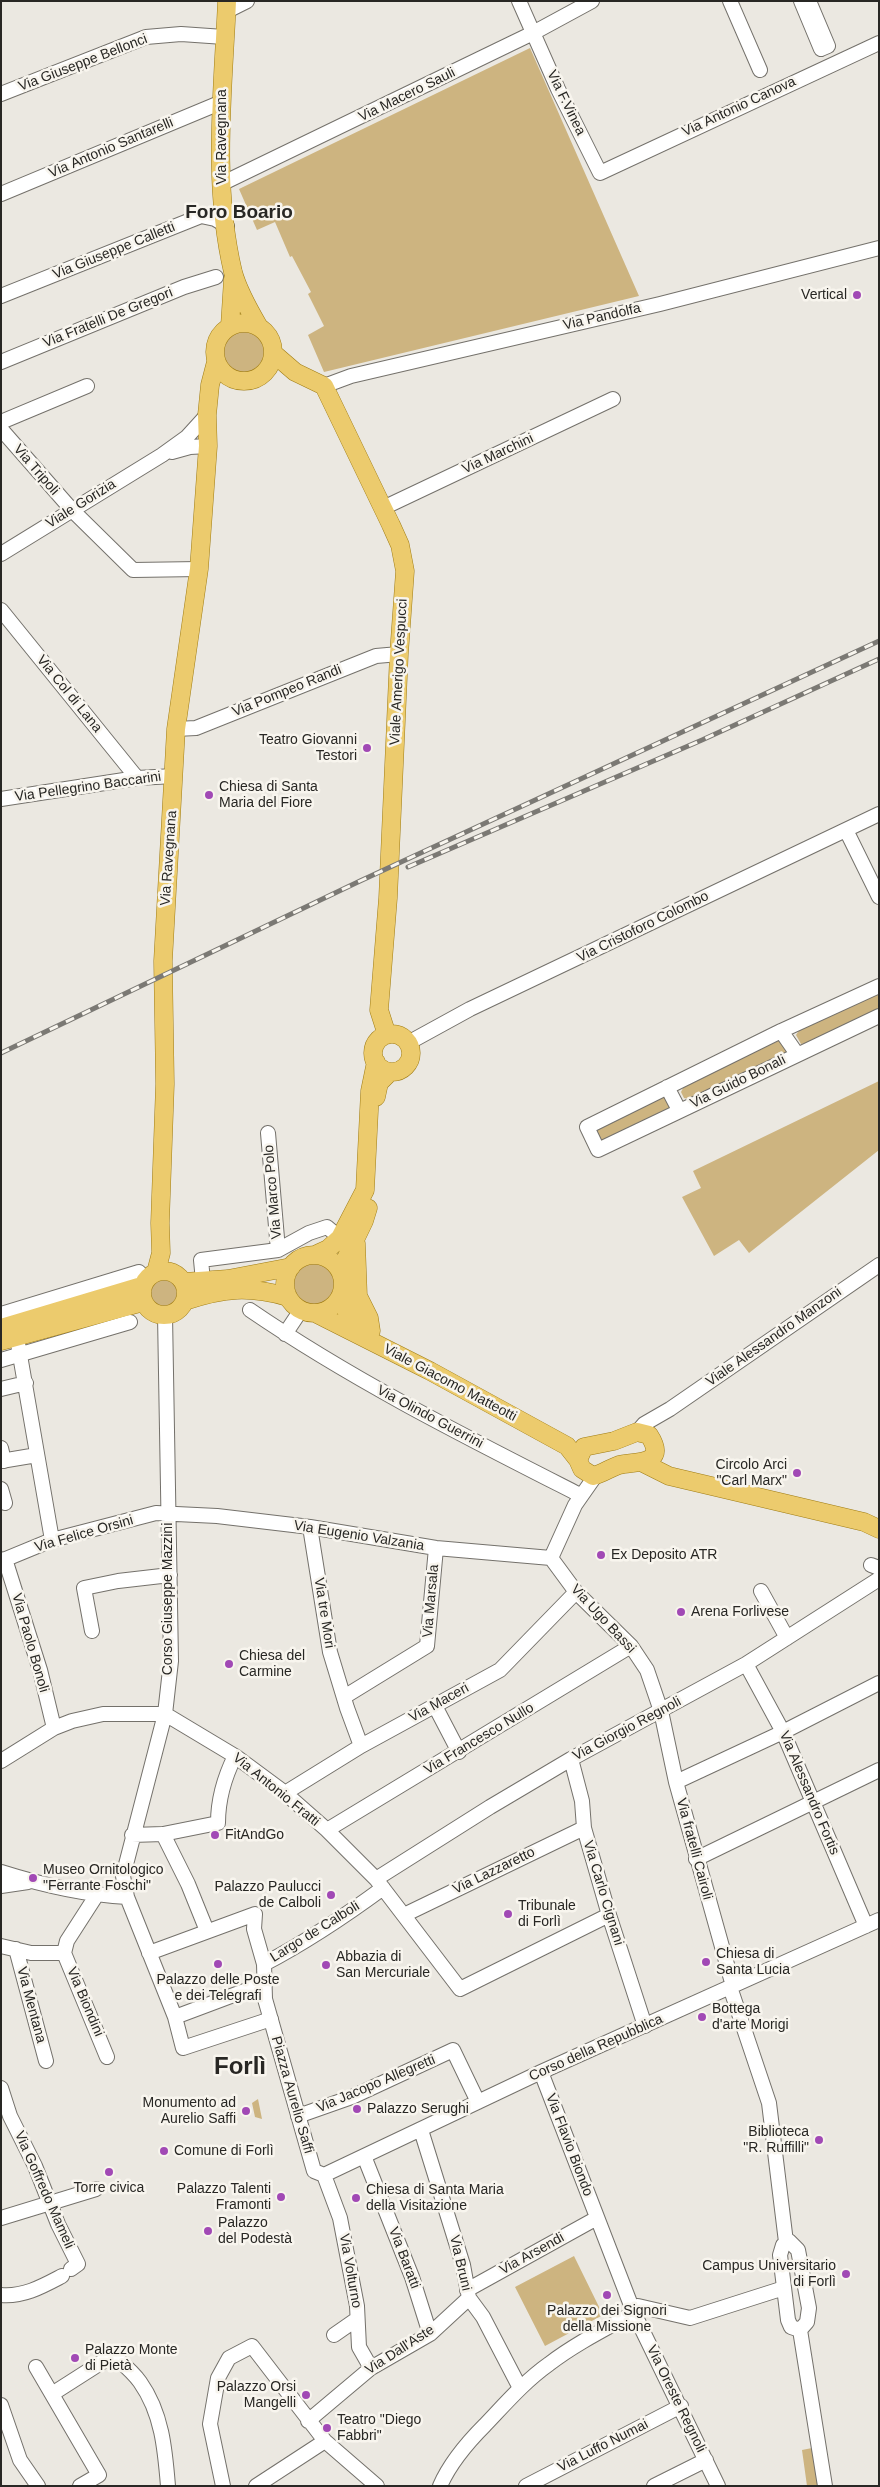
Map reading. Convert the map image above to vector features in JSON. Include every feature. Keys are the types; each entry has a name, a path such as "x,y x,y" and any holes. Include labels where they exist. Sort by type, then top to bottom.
{"main road":[{"name":"Via Ravegnana","path":"227,6 224,37 221,184 234,272 245,301 259,327"},
{"name":"Via Ravegnana","path":"230,326 234,272"},
{"path":"245,322 259,327 269,337 273,353 270,364 261,375 248,380 234,379 226,375 216,362 216,342 230,326 245,322"},
{"path":"273,353 295,372 324,386"},
{"name":"Via Ravegnana","path":"145,1283 161,1253 160,1223 165,1084 163,961 176,729 199,569 208,446 207,415 210,385 216,362"},
{"name":"Via Ravegnana","path":"208,446 223,392 234,379"},
{"name":"Viale Amerigo Vespucci","path":"324,386 400,545 405,571 399,654 390,860 379,1010 387,1035"},
{"path":"387,1035 398,1036 408,1043 411,1054 406,1065 401,1069 383,1067 373,1054 375,1044 387,1035"},
{"path":"184,1282 228,1279 291,1267 302,1258 315,1255 348,1237 364,1221 372,1195 376,1093 383,1067"},
{"path":"308,1312 334,1305 342,1293 342,1278 348,1237"},
{"path":"348,1237 358,1296 369,1318 371,1331"},
{"path":"315,1255 327,1258 342,1278"},
{"path":"185,1301 228,1290 261,1290 288,1297 285,1285 291,1267"},
{"path":"7,1326 145,1283 169,1271 175,1273 184,1282 186,1288 185,1301 177,1311 165,1316 152,1312 145,1283"},
{"name":"Viale Giacomo Matteotti","path":"342,1278 342,1304 348,1315 371,1331 527,1418 585,1463"},
{"path":"7,1326 74,1299 145,1283"},
{"name":"Viale Giacomo Matteotti","path":"288,1297 308,1312 430,1371 568,1446 585,1463"},
{"path":"585,1463 614,1441 643,1433 652,1440 648,1458"},
{"path":"585,1463 622,1464 648,1458 670,1468 866,1513 879,1514"},
{"path":"648,1458 668,1476 864,1522 879,1529"}],"street":[{"path":"227,6 247,1"},
{"name":"Via F.Vinea","path":"519,1 558,89 600,173"},
{"name":"Via Macero Sauli","path":"221,184 534,33 592,1"},
{"path":"730,1 760,70"},
{"path":"801,1 821,49 828,46 809,1"},
{"name":"Via Giuseppe Bellonci","path":"1,94 146,38 181,34 224,37"},
{"name":"Via Antonio Canova","path":"600,173 879,43"},
{"name":"Via Antonio Santarelli","path":"1,194 222,102"},
{"name":"Via Giuseppe Calletti","path":"1,296 201,216 215,219 227,226"},
{"name":"Via Pandolfa","path":"324,386 352,376 660,304 879,248"},
{"name":"Via Fratelli De Gregori","path":"1,362 184,287 216,277"},
{"path":"1,422 87,386"},
{"name":"Via Marchini","path":"383,508 613,399"},
{"name":"Viale Gorizia","path":"1,554 162,455 187,437 207,415"},
{"name":"Via Tripoli","path":"1,429 72,510 133,570 199,569"},
{"name":"Viale Gorizia","path":"162,455 190,447 208,446"},
{"name":"Via Col di Lana","path":"2,613 137,778"},
{"name":"Via Pompeo Randi","path":"176,729 196,728 376,656 399,654"},
{"name":"Via Pellegrino Baccarini","path":"1,799 137,778 174,776"},
{"name":"Via Cristoforo Colombo","path":"408,1043 470,1009 879,814"},
{"path":"846,830 879,897"},
{"name":"Via Guido Bonali","path":"879,986 781,1031 587,1127 598,1150 879,1016"},
{"name":"Via Guido Bonali","path":"781,1031 797,1054"},
{"name":"Via Guido Bonali","path":"667,1087 680,1110"},
{"name":"Via Marco Polo","path":"268,1133 278,1250"},
{"path":"202,1281 201,1260 278,1250 309,1232 327,1227 348,1237"},
{"name":"Viale Alessandro Manzoni","path":"643,1433 670,1409 879,1266"},
{"name":"Via Olindo Guerrini","path":"250,1310 285,1334 407,1406 576,1500"},
{"path":"285,1334 308,1312"},
{"name":"Corso Giuseppe Mazzini","path":"165,1316 171,1661 165,1714 132,1835 123,1876 127,1898 175,2018 183,2048"},
{"path":"1,1360 130,1322"},
{"path":"7,1326 20,1355 26,1383 52,1540"},
{"path":"1,1389 26,1383"},
{"path":"2,1456 37,1455"},
{"path":"551,1558 576,1500 585,1463"},
{"path":"1,1489 5,1503"},
{"name":"Via Felice Orsini","path":"3,1560 52,1540 156,1513 168,1514"},
{"name":"Via Eugenio Valzania","path":"168,1514 217,1516 310,1527 436,1548 551,1558"},
{"name":"Via tre Mori","path":"310,1527 330,1652 362,1746"},
{"name":"Via Marsala","path":"344,1697 427,1646 436,1548"},
{"name":"Via Ugo Bassi","path":"551,1558 576,1592 631,1646 647,1670 661,1711"},
{"name":"Via Paolo Bonoli","path":"3,1560 40,1670 54,1728"},
{"path":"92,1632 84,1588 118,1581 170,1576"},
{"name":"Via Giorgio Regnoli","path":"380,1883 490,1807 571,1759 746,1664 877,1581"},
{"path":"761,1591 787,1638"},
{"name":"Via Maceri","path":"285,1793 362,1746 500,1670 576,1592"},
{"name":"Via Francesco Nullo","path":"327,1830 460,1752 631,1646"},
{"name":"Via Alessandro Fortis","path":"746,1664 783,1732 812,1802 872,1923"},
{"path":"676,1782 783,1732 879,1683"},
{"path":"435,1706 460,1752"},
{"name":"Via fratelli Cairoli","path":"661,1711 676,1782 696,1860 732,1986 769,2103 786,2242"},
{"path":"1,1761 54,1728 72,1721 104,1714 165,1714"},
{"name":"Via Antonio Fratti","path":"165,1714 235,1756 285,1793 327,1830 380,1883 460,1990 609,1915"},
{"path":"132,1835 163,1834 218,1824 218,1803 226,1775 235,1756"},
{"name":"Via Carlo Cignani","path":"571,1759 582,1801 584,1828 609,1915 645,2026"},
{"path":"696,1860 879,1770"},
{"name":"Via Lazzaretto","path":"404,1915 584,1828"},
{"path":"163,1834 188,1884 207,1930"},
{"path":"1,1872 31,1882 96,1896 127,1898"},
{"path":"1,1886 31,1882"},
{"name":"Largo de Calboli","path":"265,1999 263,1984 264,1964 347,1914 380,1883"},
{"name":"Via Biondini","path":"96,1896 67,1941 64,1953 107,2057"},
{"path":"149,1953 254,1914 254,1929 264,1964"},
{"name":"Corso della Repubblica","path":"319,2173 364,2156 541,2072 872,1923"},
{"path":"1,1946 31,1953 64,1953"},
{"name":"Via Mentana","path":"16,1949 46,2061"},
{"path":"175,2018 263,1984"},
{"name":"Piazza Aurelio Saffi","path":"265,1999 298,2116 319,2173"},
{"name":"Piazza Aurelio Saffi","path":"183,2048 271,2019"},
{"name":"Via Jacopo Allegretti","path":"298,2116 352,2097 453,2050 478,2102"},
{"name":"Via Flavio Biondo","path":"541,2072 634,2313"},
{"name":"Via Goffredo Mameli","path":"1,2088 10,2116 35,2166 50,2204 70,2270 41,2287 18,2295 1,2295"},
{"name":"Via Bruni","path":"421,2130 463,2265 468,2294 483,2317 520,2388"},
{"name":"Via Baratti","path":"364,2156 412,2277 430,2334"},
{"name":"Via Volturno","path":"319,2173 340,2218 357,2306 359,2346 371,2368"},
{"path":"1,2218 96,2189"},
{"name":"Via Arsendi","path":"468,2294 597,2218"},
{"path":"786,2242 792,2242 798,2250 805,2282 808,2315 807,2322 800,2330 791,2327 788,2320 780,2255 786,2242"},
{"path":"440,2486 445,2474 472,2439 520,2388 549,2363 576,2345 634,2313 638,2306 690,2318 784,2288"},
{"name":"Via Dall'Aste","path":"308,2421 371,2368 430,2334 468,2294"},
{"name":"Via Oreste Regnoli","path":"634,2313 718,2486"},
{"path":"334,2335 357,2320"},
{"path":"800,2330 825,2486"},
{"path":"223,2486 210,2424 218,2378 229,2358 252,2346 325,2441 376,2486"},
{"path":"52,2394 113,2355 140,2381 151,2402 162,2429 168,2486"},
{"path":"36,2367 98,2475 80,2486"},
{"path":"1,2405 20,2460 35,2485"},
{"name":"Via Luffo Numai","path":"526,2486 680,2406"},
{"path":"256,2486 325,2441"},
{"path":"654,2486 706,2460"}],"shaded area":[{"path":"530,48 639,296 324,372 308,335 324,326 308,294 311,292 292,256 290,257 275,222 257,230 239,189"},
{"path":"244,330 256,334 262,340 266,352 262,364 256,370 244,374 232,370 226,364 222,352 226,340 232,334"},
{"path":"879,993 879,1011 808,1043 801,1044 796,1035 800,1029"},
{"path":"780,1040 788,1048 786,1054 694,1100 684,1098 681,1092 684,1086"},
{"path":"879,1081 879,1150 749,1253 739,1240 714,1256 682,1197 701,1188 693,1171"},
{"path":"663,1097 668,1099 671,1105 669,1111 603,1142 595,1133 601,1127"},
{"path":"311,1263 319,1263 330,1269 336,1284 330,1299 319,1305 311,1305 300,1299 294,1288 294,1280 300,1269"},
{"path":"164,1280 173,1284 177,1293 173,1302 164,1306 155,1302 151,1293 155,1284"},
{"path":"258,2099 262,2119 255,2117 252,2103"},
{"path":"228,2105 235,2106 238,2120 232,2124"},
{"path":"574,2256 603,2315 545,2346 515,2287"},
{"path":"812,2448 818,2486 807,2486 802,2450"}],"railway":[{"path":"1,1053 360,881 879,641"},
{"path":"408,867 702,740 879,659"}],"place":[{"name":"Vertical","path":"857,295"},
{"name":"Teatro Giovanni Testori","path":"367,748"},
{"name":"Chiesa di Santa Maria del Fiore","path":"209,795"},
{"name":"Circolo Arci \"Carl Marx\"","path":"797,1473"},
{"name":"Ex Deposito ATR","path":"601,1555"},
{"name":"Arena Forlivese","path":"681,1612"},
{"name":"Chiesa del Carmine","path":"229,1664"},
{"name":"FitAndGo","path":"215,1835"},
{"name":"Museo Ornitologico \"Ferrante Foschi\"","path":"33,1878"},
{"name":"Palazzo Paulucci de Calboli","path":"331,1895"},
{"name":"Tribunale di Forlì","path":"508,1914"},
{"name":"Chiesa di Santa Lucia","path":"706,1962"},
{"name":"Palazzo delle Poste e dei Telegrafi","path":"218,1964"},
{"name":"Abbazia di San Mercuriale","path":"326,1965"},
{"name":"Bottega d'arte Morigi","path":"702,2017"},
{"name":"Palazzo Serughi","path":"357,2109"},
{"name":"Monumento ad Aurelio Saffi","path":"246,2111"},
{"name":"Biblioteca \"R. Ruffilli\"","path":"819,2140"},
{"name":"Comune di Forlì","path":"164,2151"},
{"name":"Torre civica","path":"109,2172"},
{"name":"Palazzo Talenti Framonti","path":"281,2197"},
{"name":"Chiesa di Santa Maria della Visitazione","path":"356,2198"},
{"name":"Palazzo del Podestà","path":"208,2231"},
{"name":"Campus Universitario di Forlì","path":"846,2274"},
{"name":"Palazzo dei Signori della Missione","path":"607,2295"},
{"name":"Palazzo Monte di Pietà","path":"75,2358"},
{"name":"Palazzo Orsi Mangelli","path":"306,2395"},
{"name":"Teatro \"Diego Fabbri\"","path":"327,2428"}],"district":[{"name":"Foro Boario","path":"239,213"},
{"name":"Forlì","path":"240,2067"}]}
